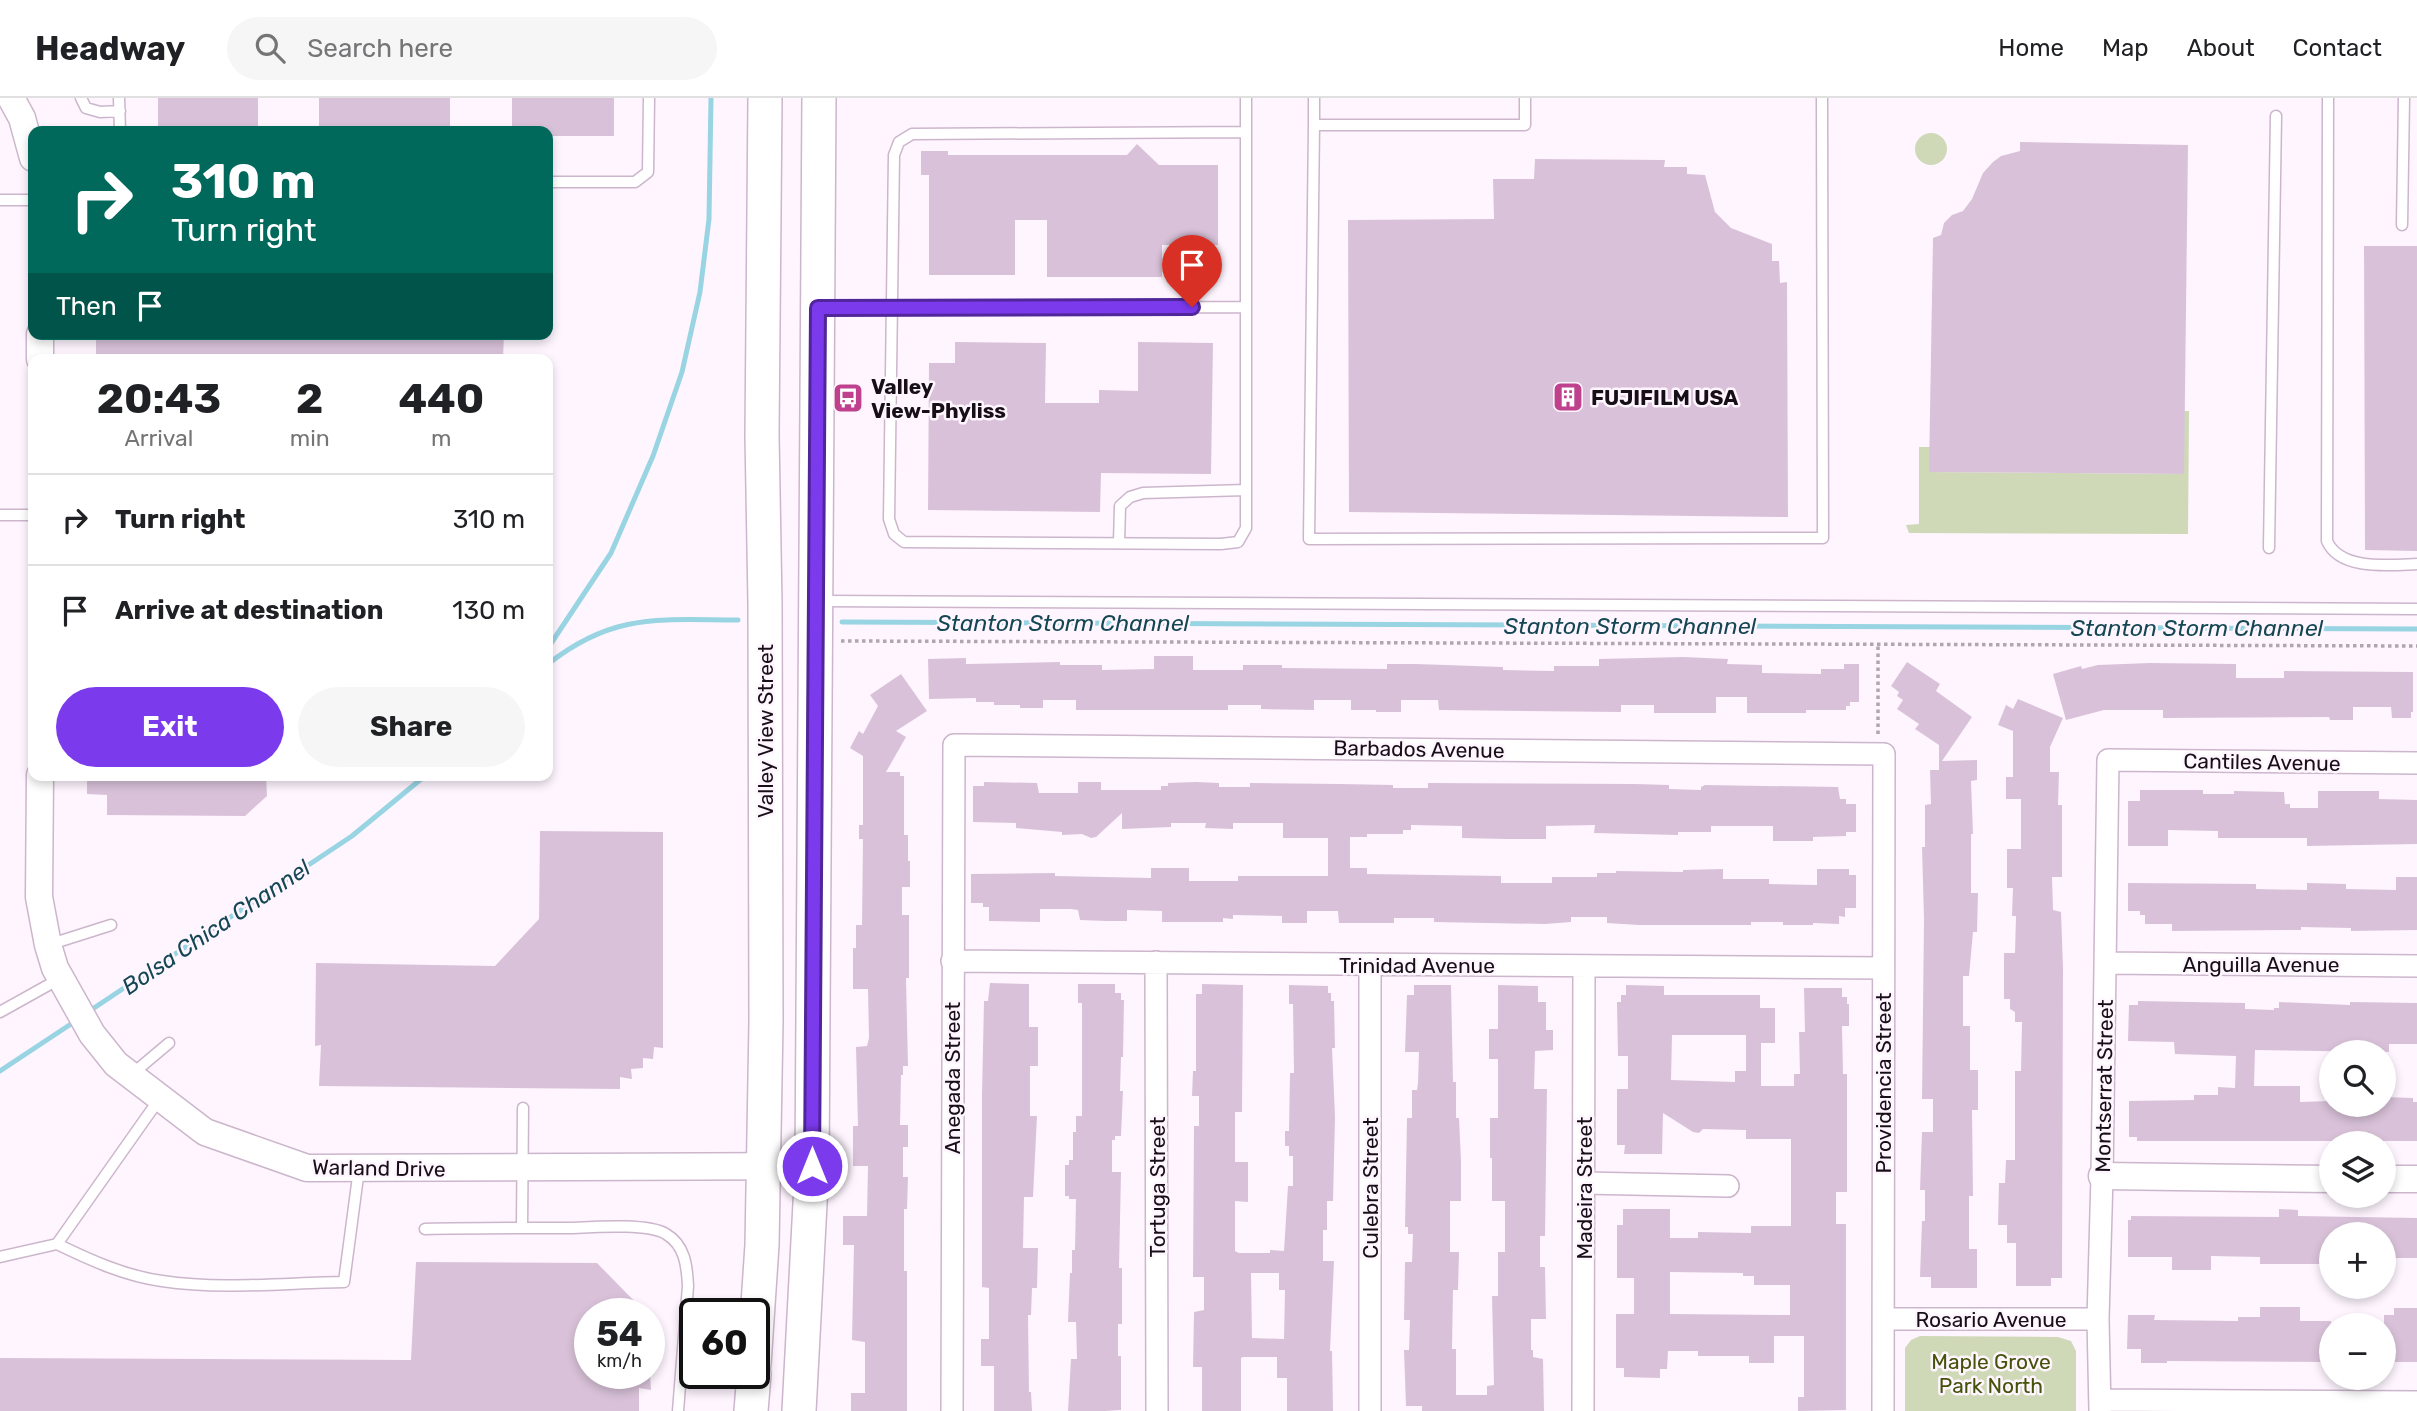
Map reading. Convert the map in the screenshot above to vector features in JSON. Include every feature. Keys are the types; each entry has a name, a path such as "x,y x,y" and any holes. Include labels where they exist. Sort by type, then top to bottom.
{"main road":[{"name":"Valley View Street","path":"757,1298 764,1167 765,604 762,422 765,98"},
{"path":"799,1411 812,1166 819,98"},
{"path":"751,1411 753,1389"}],"street":[{"path":"11,98 22,118 28,140"},
{"name":"Barbados Avenue","path":"954,744 1881,754"},
{"name":"Anegada Street","path":"952,1411 954,744"},
{"name":"Providencia Street","path":"1881,754 1883,1411"},
{"name":"Cantiles Avenue","path":"2108,760 2417,763"},
{"name":"Montserrat Street","path":"2100,1406 2098,1319 2108,760"},
{"name":"Warland Drive","path":"40,781 39,897 47,945 61,978 92,1034 116,1064 205,1132 307,1168 812,1166"},
{"name":"Trinidad Avenue","path":"952,961 1883,968"},
{"name":"Tortuga Street","path":"1156,962 1157,1411"},
{"name":"Anguilla Avenue","path":"2106,963 2417,965"},
{"name":"Culebra Street","path":"1370,964 1370,1411"},
{"name":"Madeira Street","path":"1583,1411 1584,966"},
{"path":"2102,1176 2319,1179"},
{"path":"2396,1179 2417,1180"},
{"path":"1584,1182 1728,1186"},
{"name":"Rosario Avenue","path":"1884,1319 2098,1319"},
{"path":"2100,1406 2417,1402"}],"lane":[{"path":"81,98 86,108 100,112 120,111"},
{"path":"119,98 120,126"},
{"path":"553,182 635,182 648,172 649,98"},
{"path":"1247,98 1247,132 1246,307 1246,528 1238,542 904,542 894,534 889,519 894,155 899,142 912,134 1247,132"},
{"path":"1314,98 1309,539 1823,538 1822,98"},
{"path":"1314,125 1525,125 1525,98"},
{"path":"2328,98 2327,541 2334,552 2347,560 2364,564 2417,565"},
{"path":"2402,225 2404,98"},
{"path":"2269,548 2276,116"},
{"path":"0,200 28,200"},
{"path":"818,308 1246,307"},
{"path":"1119,543 1120,506 1130,497 1143,493 1246,491"},
{"path":"0,515 28,515"},
{"path":"817,601 2417,609"},
{"path":"47,945 111,925"},
{"path":"0,1012 61,978"},
{"path":"131,1075 169,1043"},
{"path":"57,1244 160,1098"},
{"path":"522,1228 523,1108"},
{"path":"0,1257 57,1244 104,1266 161,1281 217,1285 344,1282 359,1168"},
{"path":"425,1229 649,1229 664,1233 677,1242 687,1267 688,1286 678,1411"}],"path":[{"path":"817,640 2417,646"},
{"path":"1878,645 1881,754"}],"green space":[{"path":"1931,133 1942,138 1947,149 1942,160 1931,165 1920,160 1915,149 1920,138"},
{"path":"2184,411 2189,411 2188,534 1909,533 1906,525 1919,524 1919,447 1930,447 1930,472 2184,474"},
{"name":"Maple Grove Park North","path":"1920,1336 2058,1337 2071,1341 2076,1351 2076,1411 1905,1411 1905,1348 1911,1340"}],"building":[{"path":"158,98 258,98 258,126 158,126"},
{"path":"319,98 450,98 450,126 319,126"},
{"path":"512,98 614,98 614,136 553,136 553,126 512,126"},
{"path":"2020,142 2188,145 2184,474 1929,472 1933,238 1941,235 1944,223 1952,215 1963,211 1972,199 1983,173 2001,156 2020,151"},
{"path":"1137,144 1159,165 1218,165 1218,245 1162,245 1162,277 1047,277 1047,220 1015,220 1015,275 929,275 929,175 921,175 921,151 948,151 948,155 1127,155"},
{"name":"FUJIFILM USA","path":"1535,159 1665,160 1664,167 1687,167 1687,174 1705,175 1715,212 1731,228 1772,244 1772,261 1779,261 1780,283 1787,282 1788,517 1349,512 1348,220 1494,219 1493,179 1534,179"},
{"path":"2364,246 2417,246 2417,551 2365,550"},
{"path":"96,340 504,340 503,354 96,354"},
{"path":"955,342 1046,343 1045,403 1099,403 1099,390 1138,391 1138,342 1213,343 1211,474 1101,473 1100,512 928,510 929,363 955,363"},
{"path":"1154,656 1193,656 1193,670 1243,670 1243,665 1387,669 1387,664 1416,664 1554,671 1554,666 1599,666 1599,659 1683,657 1728,659 1727,664 1762,665 1762,673 1821,674 1821,669 1844,669 1844,664 1859,664 1859,702 1850,702 1846,710 1747,713 1747,697 1716,697 1716,713 1654,713 1654,705 1621,705 1621,712 1439,710 1438,700 1401,700 1401,712 1376,712 1351,710 1351,700 1314,700 1314,710 1228,705 1228,710 1076,710 1076,700 1043,700 1043,708 1020,708 1020,705 976,702 976,698 929,699 928,659 966,658 966,664 1060,662 1060,665 1102,665 1102,670 1154,669"},
{"path":"1907,662 1940,684 1936,691 1972,717 1942,761 1977,760 1977,780 1971,781 1971,893 1978,893 1977,932 1973,932 1969,976 1963,976 1963,1026 1970,1026 1970,1070 1978,1070 1978,1110 1972,1110 1973,1196 1969,1196 1969,1249 1977,1249 1977,1288 1931,1288 1931,1277 1920,1277 1922,1221 1925,1221 1925,1190 1920,1190 1922,1132 1933,1132 1933,1099 1922,1099 1922,847 1925,847 1925,805 1931,804 1930,770 1939,770 1939,745 1915,729 1919,724 1897,709 1903,700 1897,696 1899,692 1891,686"},
{"path":"2236,664 2236,678 2284,678 2284,671 2413,672 2413,712 2411,718 2392,718 2391,707 2353,707 2353,720 2330,720 2329,717 2163,718 2163,710 2104,710 2066,720 2053,674 2081,666 2082,669 2098,665"},
{"path":"901,674 927,711 896,731 906,737 886,772 900,772 900,776 904,776 904,835 908,835 910,861 910,887 902,887 902,915 909,915 909,978 906,978 908,1066 903,1066 901,1075 900,1125 908,1125 908,1147 903,1147 903,1177 908,1177 907,1209 904,1209 907,1411 851,1411 851,1393 865,1393 865,1342 852,1340 854,1245 843,1245 843,1216 867,1216 868,1166 853,1166 853,1126 858,1126 856,1047 867,1046 869,1038 868,989 853,989 856,925 862,925 863,839 859,839 859,825 863,825 863,756 850,748 859,731 863,734 878,706 870,695"},
{"path":"2018,699 2063,718 2050,747 2050,772 2059,772 2058,805 2062,805 2062,877 2052,877 2053,910 2061,912 2063,968 2062,1278 2051,1278 2051,1286 2016,1286 2016,1243 2007,1243 2007,1225 1998,1225 1999,1183 2005,1183 2006,1160 2015,1160 2015,1071 2021,1071 2022,1022 2015,1022 2015,1012 2010,1009 2010,999 2004,999 2004,953 2015,953 2016,916 2012,916 2013,888 2007,888 2007,849 2021,849 2021,799 2006,799 2006,777 2013,777 2013,731 1998,725 2006,705 2013,709"},
{"path":"87,781 266,781 267,796 245,816 107,815 107,795 87,794"},
{"path":"984,782 1037,783 1039,793 1078,793 1078,782 1101,782 1101,790 1161,790 1161,786 1168,786 1168,783 1196,782 1219,783 1219,787 1250,787 1250,783 1428,788 1428,783 1635,784 1701,790 1705,785 1838,787 1840,799 1846,799 1846,804 1856,804 1856,832 1846,832 1846,836 1813,837 1813,841 1773,841 1773,826 1711,826 1711,832 1678,832 1678,835 1594,833 1595,825 1546,826 1546,839 1462,838 1462,826 1411,825 1411,830 1403,830 1403,834 1350,837 1350,868 1367,868 1367,874 1501,876 1501,883 1552,883 1552,877 1597,877 1597,873 1616,871 1683,872 1723,869 1723,879 1769,879 1769,884 1817,885 1817,869 1849,869 1849,875 1856,875 1856,908 1845,908 1845,917 1839,916 1839,924 1813,925 1751,922 1751,925 1639,925 1607,923 1607,917 1571,917 1571,922 1545,924 1434,922 1434,918 1394,918 1394,923 1339,923 1338,911 1307,911 1307,923 1282,923 1282,916 1233,915 1233,919 1223,918 1223,922 1162,922 1162,911 1127,910 1127,921 1106,921 1080,920 1078,910 1071,909 1040,909 1040,922 989,921 989,907 983,907 983,903 971,903 971,874 1055,873 1055,876 1151,878 1151,868 1189,868 1189,881 1238,881 1238,876 1328,876 1328,838 1283,838 1283,823 1233,823 1233,829 1205,828 1206,823 1171,823 1171,827 1122,829 1122,813 1096,837 1091,838 1082,834 1062,835 1062,832 1016,828 1016,823 973,822 973,786 984,786"},
{"path":"2140,790 2203,790 2203,794 2234,794 2234,791 2284,792 2285,804 2290,804 2290,808 2318,808 2318,791 2379,791 2379,799 2417,800 2417,844 2307,846 2307,838 2218,838 2218,831 2168,830 2168,846 2128,846 2128,801 2140,801"},
{"path":"540,831 663,832 663,1048 654,1047 653,1059 643,1058 643,1068 631,1069 632,1079 620,1077 620,1089 319,1086 321,1045 315,1046 316,963 495,966 539,919"},
{"path":"2396,877 2417,877 2417,930 2351,931 2351,928 2301,927 2301,930 2172,931 2172,924 2145,924 2145,915 2140,915 2140,911 2128,911 2128,883 2256,884 2256,889 2307,890 2307,883 2346,884 2346,889 2396,890"},
{"path":"990,983 1029,984 1029,1027 1038,1027 1038,1066 1030,1066 1030,1116 1037,1116 1033,1197 1024,1197 1023,1248 1038,1248 1037,1288 1032,1288 1031,1315 1028,1315 1029,1392 1032,1411 994,1411 994,1366 981,1366 981,1339 989,1339 989,1288 982,1287 982,1095 984,1001 988,1001"},
{"path":"1078,984 1115,984 1115,993 1121,993 1121,1000 1124,1000 1121,1136 1115,1136 1115,1140 1112,1140 1112,1172 1121,1172 1119,1268 1122,1268 1122,1324 1118,1324 1118,1356 1121,1356 1121,1410 1068,1411 1071,1359 1077,1359 1076,1322 1068,1322 1072,1250 1075,1250 1076,1199 1065,1196 1065,1165 1069,1165 1069,1160 1073,1160 1076,1116 1082,1116 1082,1003 1078,1003"},
{"path":"1202,984 1243,985 1242,1112 1235,1112 1235,1162 1248,1162 1248,1202 1235,1201 1235,1251 1239,1253 1284,1251 1288,1186 1293,1186 1293,1156 1289,1156 1289,1146 1285,1146 1285,1131 1289,1131 1290,1073 1294,1073 1293,1004 1289,1004 1289,985 1328,986 1331,1001 1334,1001 1333,1201 1327,1201 1327,1230 1323,1230 1323,1261 1334,1261 1330,1351 1333,1411 1287,1411 1287,1378 1277,1378 1277,1357 1243,1357 1241,1411 1202,1411 1202,1367 1193,1367 1194,1312 1204,1310 1204,1277 1193,1277 1194,1126 1199,1126 1199,1096 1192,1096 1193,1071 1196,1071 1196,994 1202,994","holes":["1251,1273 1279,1273 1279,1290 1285,1290 1284,1339 1252,1338"]},
{"path":"1414,985 1451,985 1453,1082 1456,1082 1456,1118 1459,1118 1461,1161 1461,1201 1450,1201 1450,1252 1459,1252 1458,1290 1453,1290 1452,1349 1456,1349 1456,1395 1487,1395 1487,1386 1494,1385 1492,1296 1498,1296 1498,1252 1505,1252 1505,1201 1492,1201 1490,1158 1490,1118 1498,1118 1498,1059 1489,1059 1489,1029 1498,1029 1498,985 1538,986 1538,1002 1546,1002 1546,1030 1553,1030 1553,1050 1535,1051 1534,1089 1547,1089 1545,1236 1540,1236 1540,1267 1545,1267 1546,1319 1531,1319 1533,1357 1543,1359 1544,1411 1422,1411 1422,1406 1406,1406 1404,1350 1409,1350 1410,1320 1404,1320 1405,1262 1412,1262 1413,1234 1408,1234 1408,1227 1405,1227 1407,1118 1412,1118 1412,1090 1417,1090 1419,1052 1405,1052 1407,995 1414,995"},
{"path":"1626,985 1664,986 1664,995 1760,995 1760,1008 1775,1008 1775,1043 1761,1043 1761,1086 1794,1086 1794,1074 1800,1074 1799,1032 1805,1032 1804,988 1842,988 1842,997 1847,997 1849,1026 1842,1026 1843,1074 1847,1074 1847,1192 1836,1192 1836,1224 1846,1224 1846,1410 1798,1411 1798,1397 1804,1397 1804,1336 1774,1336 1774,1363 1749,1363 1749,1356 1698,1356 1698,1351 1668,1351 1667,1369 1660,1369 1660,1378 1624,1377 1624,1368 1616,1368 1616,1314 1634,1314 1634,1278 1617,1278 1617,1225 1623,1225 1623,1209 1670,1209 1670,1238 1698,1238 1698,1232 1751,1233 1751,1226 1791,1226 1791,1139 1746,1139 1746,1130 1703,1129 1699,1133 1693,1132 1663,1113 1662,1154 1624,1154 1625,1145 1617,1145 1617,1089 1628,1089 1628,1056 1618,1056 1617,1002 1621,1002 1621,995 1626,995","holes":["1672,1035 1746,1035 1746,1071 1735,1071 1735,1082 1671,1080","1670,1272 1743,1273 1743,1276 1754,1276 1754,1285 1790,1285 1790,1315 1670,1314"]},
{"path":"2138,1001 2245,1003 2245,1009 2274,1010 2279,1008 2279,1002 2350,1005 2350,1002 2417,1003 2417,1044 2396,1044 2396,1040 2319,1040 2319,1051 2255,1050 2254,1086 2300,1086 2300,1102 2319,1101 2319,1117 2396,1117 2396,1097 2413,1098 2413,1102 2417,1102 2417,1141 2396,1141 2396,1131 2319,1131 2319,1141 2137,1141 2137,1137 2129,1137 2129,1101 2194,1100 2194,1095 2218,1095 2218,1087 2235,1088 2236,1056 2175,1054 2174,1042 2128,1041 2129,1005 2138,1005"},
{"path":"2279,1209 2298,1210 2298,1216 2417,1218 2417,1258 2396,1258 2396,1222 2319,1222 2319,1264 2260,1264 2260,1257 2211,1256 2211,1270 2172,1270 2172,1257 2128,1257 2128,1220 2131,1220 2131,1216 2279,1217"},
{"path":"416,1262 597,1263 631,1298 574,1298 574,1389 639,1389 639,1411 0,1411 0,1358 411,1360"},
{"path":"2260,1307 2300,1307 2300,1321 2319,1321 2319,1362 2141,1363 2141,1349 2127,1349 2128,1315 2155,1315 2154,1320 2238,1321 2238,1317 2260,1317"},
{"path":"2394,1308 2417,1308 2417,1362 2396,1362"}],"waterway":[{"name":"Bolsa Chica Channel","path":"553,640 611,553 653,456 682,372 700,292 709,219 711,98"},
{"name":"Stanton Storm Channel","path":"553,660 595,635 638,622 738,620"},
{"name":"Stanton Storm Channel","path":"842,622 2417,629"},
{"name":"Bolsa Chica Channel","path":"88,1012 352,836 419,781"},
{"name":"Bolsa Chica Channel","path":"0,1071 77,1020"}],"place":[{"name":"FUJIFILM USA","path":"1568,397"},
{"name":"Valley View-Phyliss","path":"848,398"}],"route":[{"path":"812,1166 818,308 1192,307"}]}
